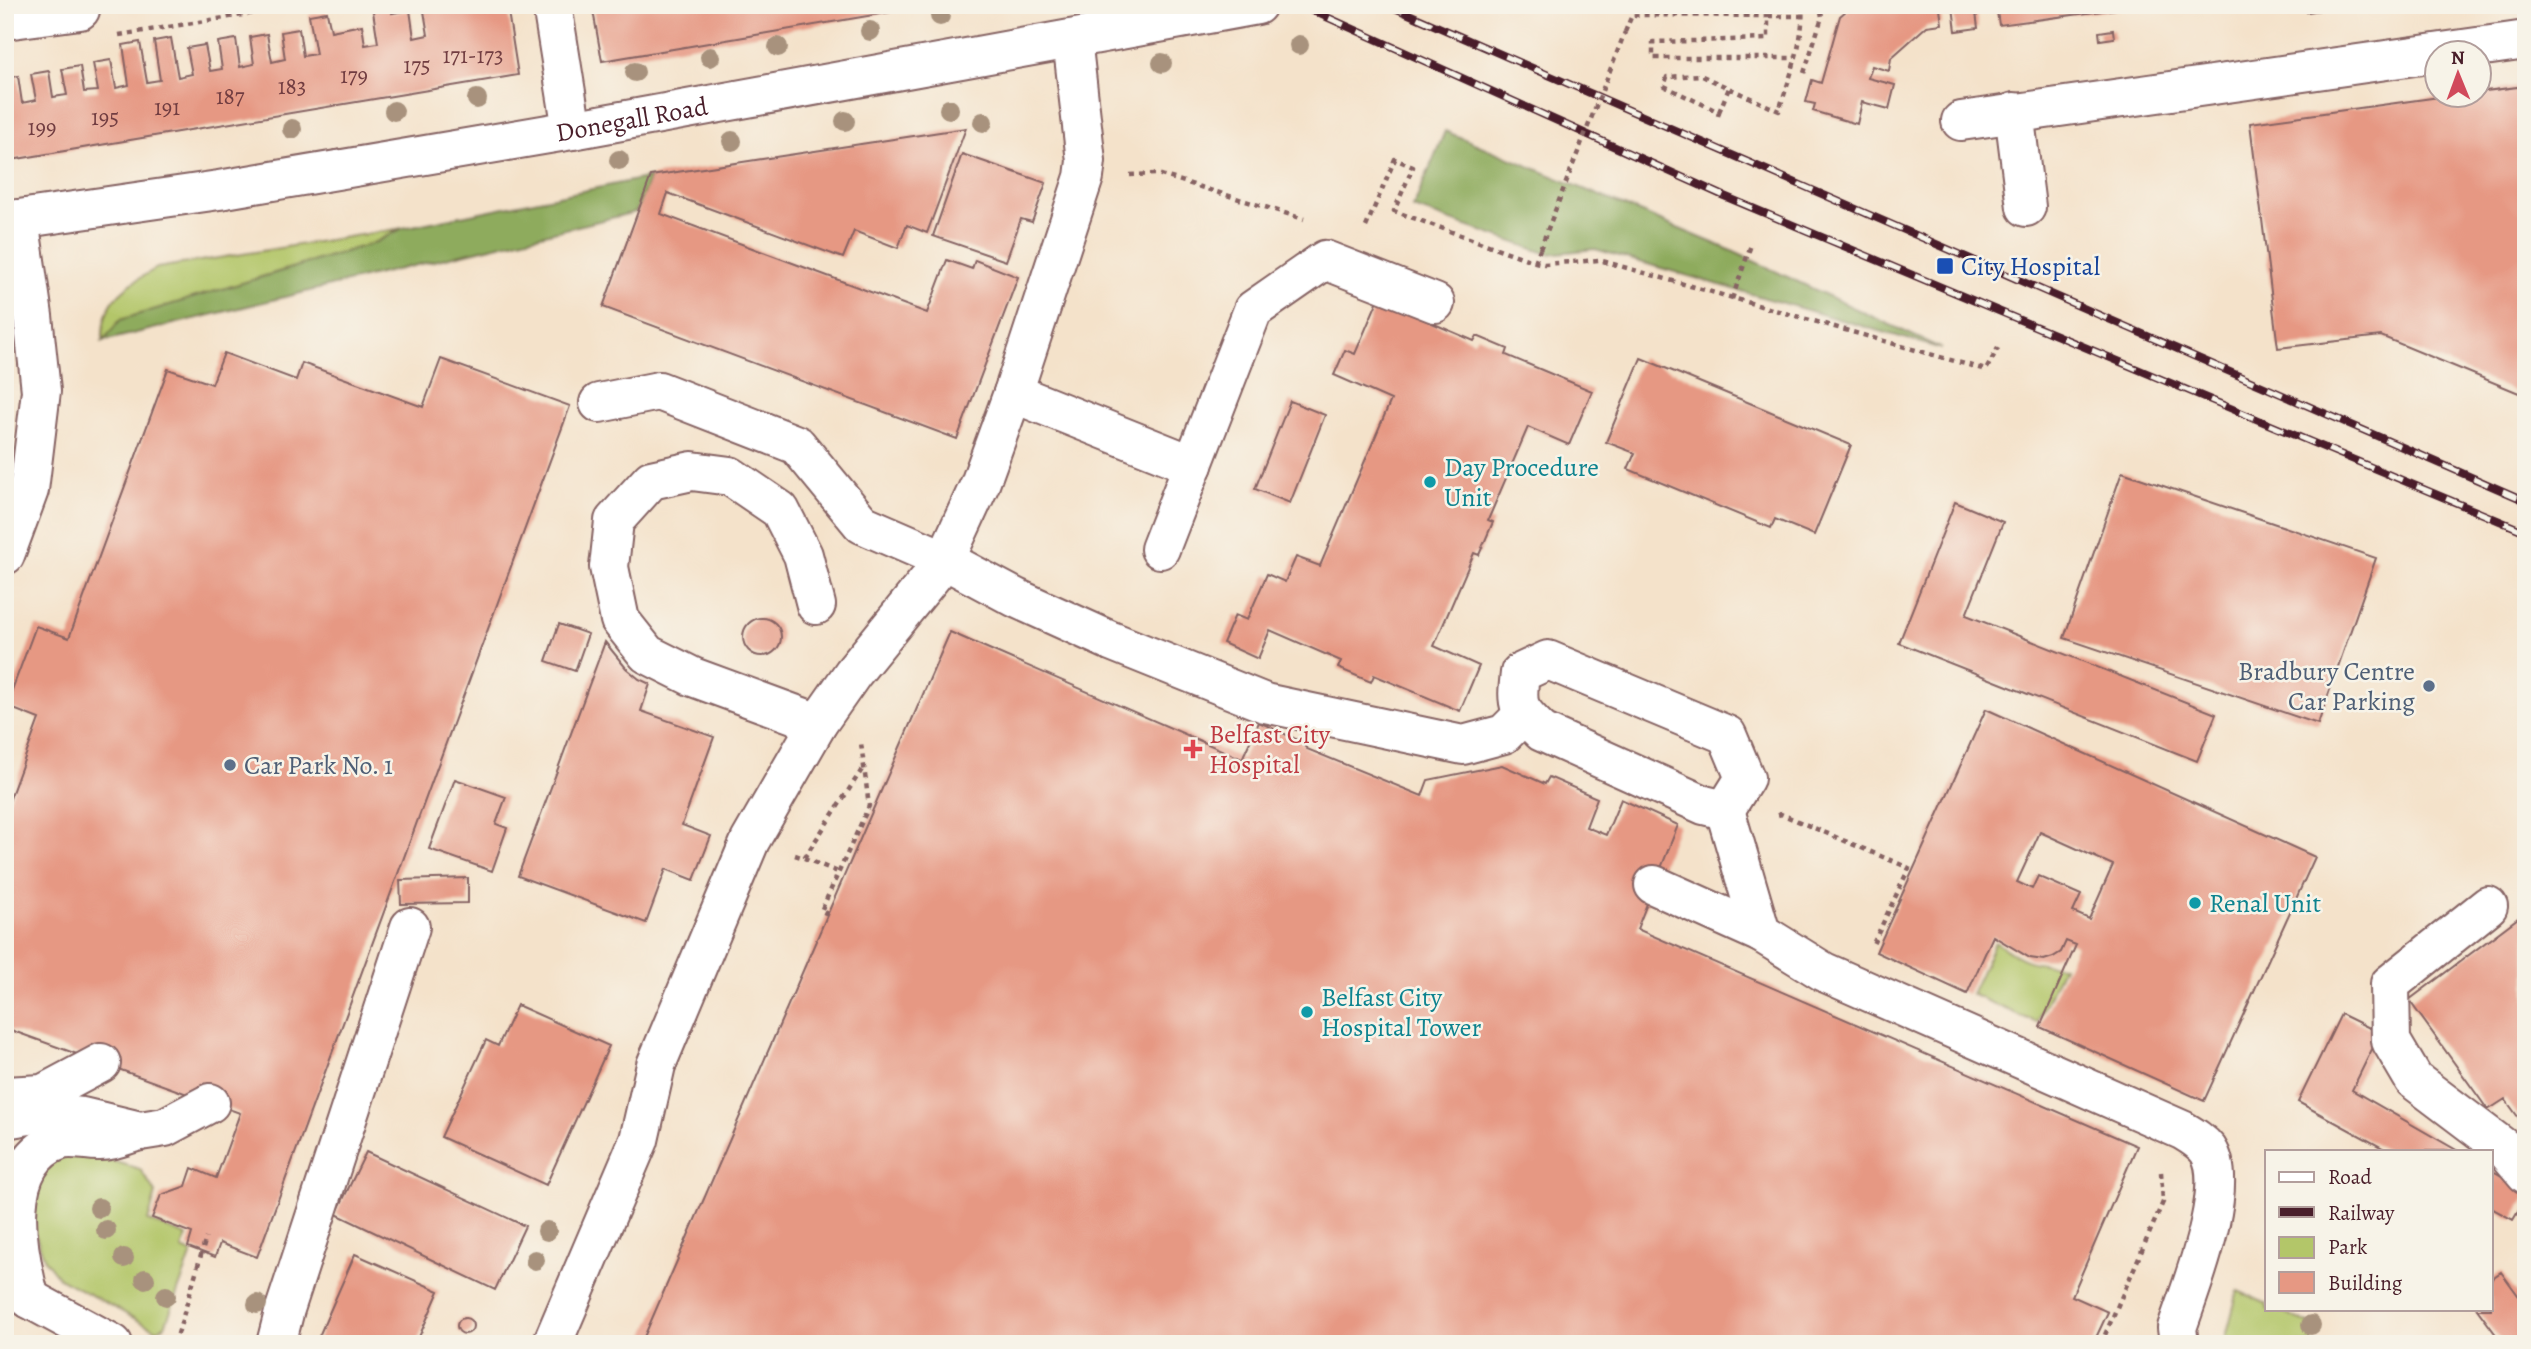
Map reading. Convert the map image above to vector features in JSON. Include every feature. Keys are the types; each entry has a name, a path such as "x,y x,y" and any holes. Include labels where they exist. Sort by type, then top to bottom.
{"street":[{"path":"552,5 572,130"},
{"name":"Donegall Road","path":"12,220 219,190 572,130 1257,5"},
{"path":"5,20 80,10"},
{"path":"552,1344 639,1140 656,1065 750,841 818,723 853,673 946,560 980,484 1084,177 1090,36"},
{"path":"1961,121 2526,40"},
{"path":"2014,112 2026,207"},
{"path":"5,555 29,490 41,391 36,337 12,220"},
{"path":"1160,549 1253,310 1325,260 1435,303"},
{"path":"599,403 659,391 797,445 862,524 946,560 1016,598 1111,642 1265,703 1463,745 1504,734 1524,714"},
{"path":"1013,393 1193,465"},
{"path":"816,605 803,555 780,510 730,476 692,471 651,480 614,521 609,567 620,620 647,654 693,677 818,723"},
{"path":"1725,810 1704,805 1542,732 1524,714 1517,701 1520,673 1548,660 1727,735 1745,778 1725,810 1761,933"},
{"path":"1654,885 1761,933 1824,972 2198,1139 2209,1152 2216,1176 2212,1218 2177,1328 2179,1344"},
{"path":"2488,906 2390,984 2391,1041 2414,1080 2504,1148 2526,1174"},
{"path":"276,1344 285,1309 410,927"},
{"path":"5,1096 43,1094 101,1063"},
{"path":"113,1344 17,1290 12,1206 18,1174 38,1149 63,1139 102,1142 166,1127 210,1103"},
{"path":"5,1119 41,1113 82,1117 140,1131"}],"path":[{"path":"80,10 109,36 304,5"},
{"path":"1728,88 1718,114 1664,86 1667,77 1700,75 1779,111 1794,58 1803,16 1802,5"},
{"path":"1804,73 1822,18 1820,5"},
{"path":"1535,262 1632,15 1803,16"},
{"path":"1768,16 1768,39 1653,42 1653,58 1794,58"},
{"path":"1362,237 1395,159 1413,167 1394,211 1535,262 1544,264 1599,260 1986,370 1998,348"},
{"path":"1084,177 1157,174 1310,221"},
{"path":"1732,299 1751,245"},
{"path":"828,914 821,911 869,806 853,673"},
{"path":"804,858 838,872"},
{"path":"2101,1344 2163,1202 2161,1165"},
{"path":"175,1344 206,1238"}],"green space":[{"path":"1445,131 1730,250 1942,349 1595,249 1548,254 1413,208"},
{"path":"650,177 636,212 103,341 120,320 374,243 403,228"},
{"path":"403,228 374,243 120,320 103,341 106,315 117,296 157,268"},
{"path":"1995,942 2027,960 2063,966 2037,1023 1971,994"},
{"path":"75,1150 140,1169 156,1193 148,1221 187,1236 182,1249 192,1253 165,1326 156,1330 59,1278 45,1260 23,1202 35,1172"},
{"path":"2238,1291 2265,1303 2265,1310 2279,1310 2317,1328 2312,1344 2224,1344"}],"building":[{"path":"372,5 390,5 392,13 410,10 414,38 428,35 423,5 507,5 518,75 5,161 5,78 18,76 22,103 36,100 31,74 49,71 53,97 67,95 62,69 80,66 84,92 98,91 93,63 111,60 116,88 129,85 123,45 140,42 147,82 160,80 154,41 171,38 178,77 192,74 187,48 205,45 210,71 222,69 218,42 236,39 240,67 254,64 250,37 267,34 272,62 285,59 281,32 299,29 303,56 316,54 309,15 327,12 331,31 362,25 365,45 378,43"},
{"path":"592,5 921,5 921,7 602,61"},
{"path":"1853,5 1975,5 1978,28 1956,31 1953,7 1940,9 1942,24 1927,26 1891,58 1889,71 1872,66 1868,78 1895,85 1889,109 1862,102 1857,124 1813,111 1815,104 1806,102 1812,80 1821,83 1840,16"},
{"path":"1996,5 2132,5 2132,7 1999,25"},
{"path":"2306,5 2320,5 2321,10 2307,12"},
{"path":"2113,30 2114,38 2100,40 2099,32"},
{"path":"2526,86 2526,396 2381,336 2278,348 2250,123 2422,99 2422,108 2492,108 2492,90"},
{"path":"966,128 927,233 907,225 898,248 854,231 843,258 668,193 661,214 927,313 947,260 972,269 975,260 1018,277 957,439 603,307 651,176"},
{"path":"962,154 1046,183 1032,222 1021,219 1006,261 933,236"},
{"name":"Day Procedure Unit","path":"1378,300 1474,341 1477,336 1508,349 1506,355 1592,391 1569,445 1528,427 1488,520 1493,522 1479,555 1474,553 1434,646 1479,666 1460,711 1374,675 1371,682 1338,668 1341,661 1270,630 1258,659 1223,643 1235,615 1247,620 1267,574 1285,582 1296,557 1320,566 1391,400 1334,375 1345,350 1355,354"},
{"name":"Car Park No. 1","path":"224,353 296,380 302,363 423,407 441,359 570,406 257,1257 220,1243 215,1257 188,1247 192,1233 152,1218 161,1195 186,1186 192,1168 216,1178 240,1113 5,1028 5,812 39,719 6,706 36,626 69,638 168,369 212,384"},
{"path":"1641,358 1851,445 1814,535 1775,519 1771,528 1628,469 1635,453 1606,442"},
{"path":"1290,401 1325,415 1290,503 1255,489"},
{"path":"2122,472 2376,558 2318,724 2064,638"},
{"path":"1955,502 2003,522 1966,615 2216,714 2197,761 1899,643"},
{"path":"762,618 776,623 781,637 776,651 762,656 748,651 743,637 748,623"},
{"path":"559,624 588,634 575,671 546,661"},
{"name":"Belfast City Hospital Tower","path":"950,632 1242,759 1259,722 1300,741 1307,749 1422,796 1428,780 1502,765 1545,784 1549,777 1597,798 1586,827 1606,835 1621,799 1678,825 1637,929 2137,1146 2072,1296 2108,1312 2093,1344 641,1344"},
{"path":"605,642 626,668 650,684 641,711 714,737 682,825 711,836 694,880 666,869 646,923 518,876"},
{"name":"Renal Unit","path":"1986,709 2315,857 2204,1101 2040,1027 2076,945 2066,941 2061,952 2044,960 2030,958 1993,936 1967,994 1876,952","holes":["2040,832 2113,865 2089,919 2073,912 2081,895 2038,876 2032,889 2017,882"]},
{"path":"455,779 506,797 496,824 507,828 492,871 429,849"},
{"path":"468,878 468,903 401,904 400,880"},
{"path":"2526,912 2526,1128 2505,1099 2488,1110 2409,1000"},
{"path":"517,1005 609,1046 546,1185 441,1137 486,1040 498,1046"},
{"path":"2341,1014 2380,1033 2352,1090 2456,1150 2386,1150 2298,1102"},
{"path":"366,1152 525,1226 495,1290 336,1214"},
{"path":"2492,1171 2526,1190 2526,1198 2513,1220 2492,1209"},
{"path":"355,1254 439,1291 416,1344 316,1343"},
{"path":"2501,1272 2526,1306 2526,1344 2503,1344 2478,1310 2492,1310 2492,1278"},
{"path":"465,1318 471,1320 471,1332 465,1334 459,1332 457,1326 459,1320"}],"railway":[{"path":"1300,5 1724,196 2526,532"},
{"path":"1388,5 2526,501"}],"place":[{"name":"City Hospital","path":"1945,266"},
{"name":"Day Procedure Unit","path":"1430,482"},
{"name":"Bradbury Centre Car Parking","path":"2429,686"},
{"name":"Belfast City Hospital","path":"1193,749"},
{"name":"Car Park No. 1","path":"230,765"},
{"name":"Renal Unit","path":"2195,903"},
{"name":"Belfast City Hospital Tower","path":"1307,1012"}]}
